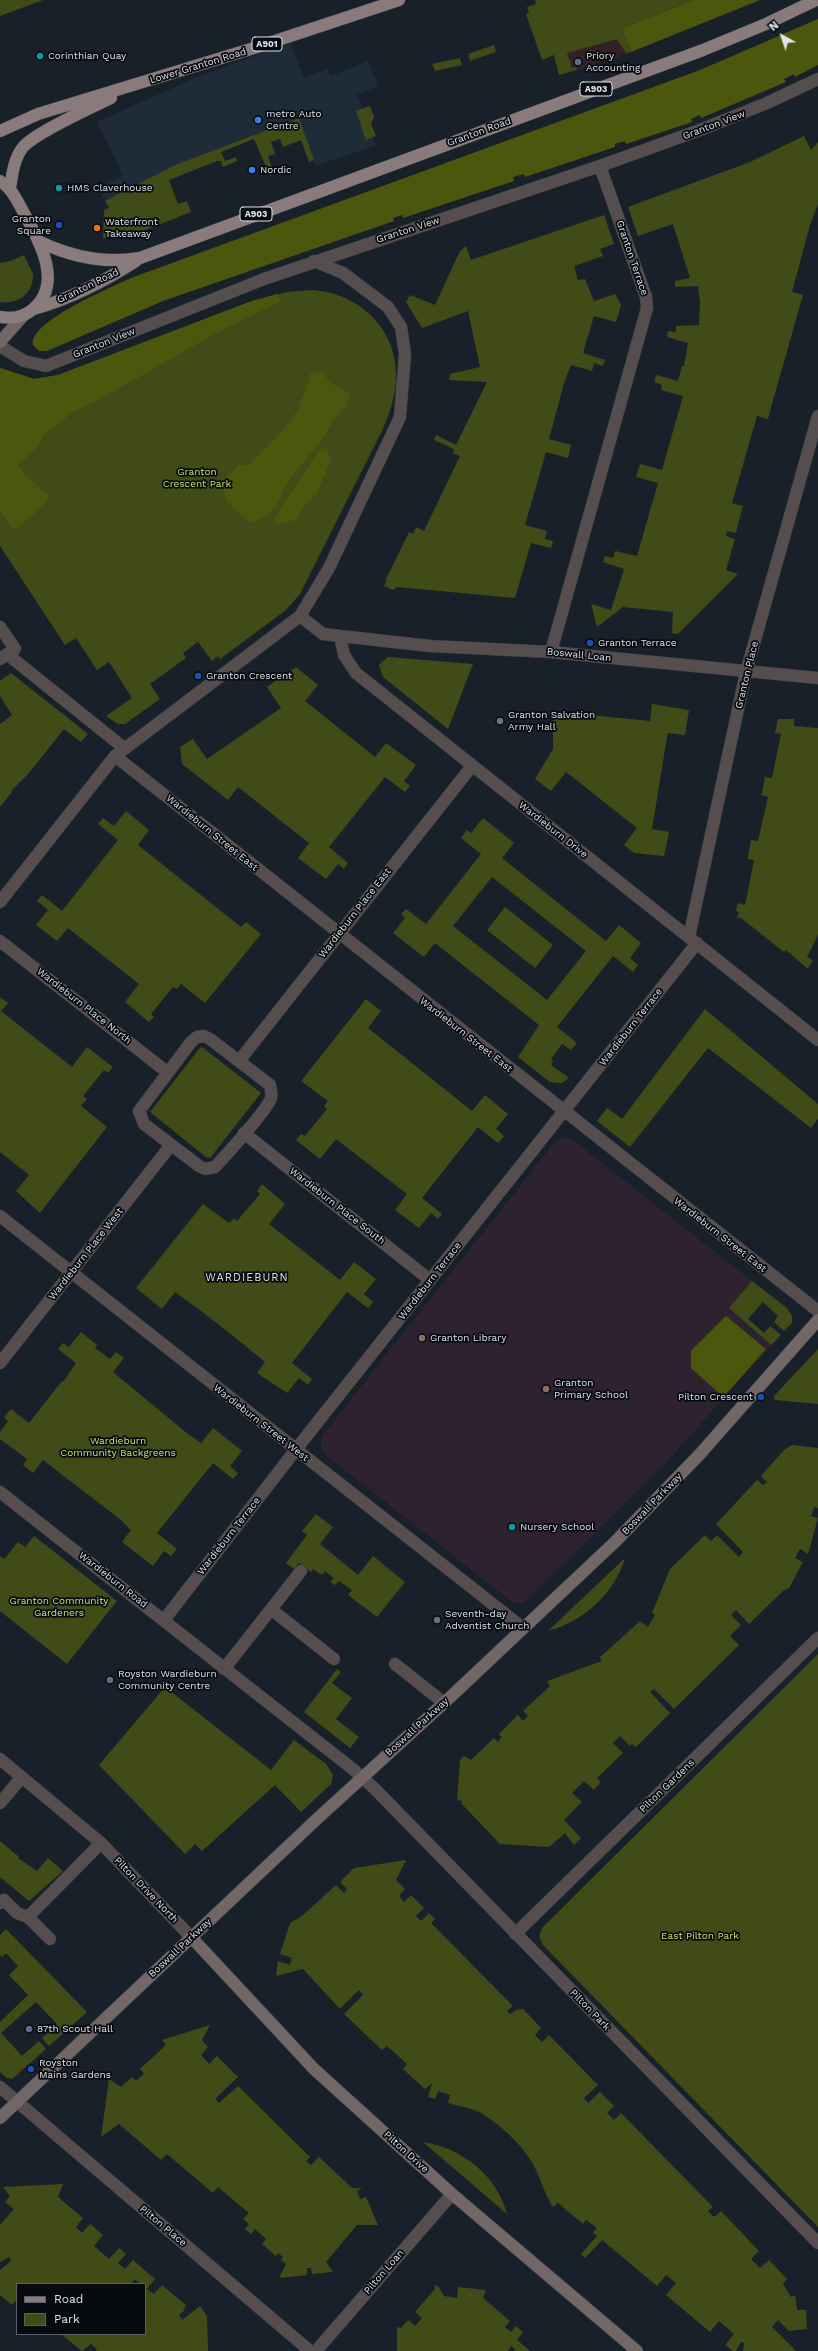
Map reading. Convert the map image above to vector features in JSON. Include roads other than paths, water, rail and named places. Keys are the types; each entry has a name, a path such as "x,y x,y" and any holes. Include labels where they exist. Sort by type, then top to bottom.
{"main road":[{"name":"Lower Granton Road","path":"0,131 38,114 133,86 399,0"},
{"name":"Granton Road","path":"40,242 74,254 102,261 124,261 140,258 703,50 766,24 816,0"},
{"name":"Lower Granton Road","path":"10,189 17,158 24,146 38,136 133,86"},
{"path":"0,181 10,189 40,242 47,267 47,286 42,299 34,309 23,316 0,317"},
{"name":"Granton Road","path":"34,309 54,304 118,272 140,258"}],"street":[{"name":"Granton View","path":"0,346 33,365 46,366 218,296 314,261 600,166 745,113 818,78"},
{"name":"Granton Terrace","path":"551,652 647,308 646,297 600,166"},
{"path":"0,902 115,756 300,616 329,568 400,417 405,354 401,327 388,307 342,273 314,261"},
{"path":"0,342 23,316"},
{"name":"Granton Place","path":"693,940 746,672 818,416"},
{"path":"300,616 323,634 340,636"},
{"path":"0,627 15,649 4,657 124,748"},
{"name":"Boswall Loan","path":"340,636 430,646 551,652 818,678"},
{"name":"Wardieburn Drive","path":"340,636 344,655 356,673 472,766 817,1036"},
{"name":"Wardieburn Street East","path":"115,756 338,934 818,1311"},
{"name":"Wardieburn Place East","path":"239,1061 472,766"},
{"name":"Wardieburn Terrace","path":"164,1620 296,1450 564,1112 693,940"},
{"name":"Wardieburn Place North","path":"0,941 168,1072"},
{"path":"201,1036 210,1039 270,1085 272,1093 270,1101 244,1133 215,1167 209,1169 199,1166 171,1146 144,1124 139,1114 140,1108 168,1072 191,1042 201,1036"},
{"name":"Wardieburn Place South","path":"244,1133 430,1280"},
{"name":"Wardieburn Place West","path":"0,1363 171,1146"},
{"name":"Wardieburn Street West","path":"0,1216 523,1628"},
{"name":"Boswall Parkway","path":"0,2118 16,2101 191,1937 362,1777 444,1703 616,1541 676,1479 818,1320"},
{"name":"Wardieburn Road","path":"0,1492 362,1777"},
{"path":"224,1669 272,1610 301,1571"},
{"path":"272,1610 334,1659"},
{"name":"Pilton Gardens","path":"515,1934 818,1638"},
{"path":"395,1664 444,1703"},
{"name":"Pilton Drive North","path":"0,1759 101,1843 191,1937"},
{"path":"0,1803 22,1777"},
{"name":"Pilton Park","path":"362,1777 818,2242"},
{"path":"28,1917 101,1843"},
{"path":"0,1903 4,1900 17,1913 28,1917 50,1939"},
{"name":"Pilton Drive","path":"191,1937 314,2069 452,2194 637,2351"},
{"path":"0,2087 16,2101"},
{"name":"Pilton Place","path":"16,2101 310,2351"},
{"name":"Pilton Loan","path":"316,2351 452,2194"}],"place":[{"name":"Corinthian Quay","path":"40,56"},
{"name":"Priory Accounting","path":"578,62"},
{"name":"metro Auto Centre","path":"258,120"},
{"name":"Nordic","path":"252,170"},
{"name":"HMS Claverhouse","path":"59,188"},
{"name":"Granton Square","path":"59,225"},
{"name":"Waterfront Takeaway","path":"97,228"},
{"name":"Granton Terrace","path":"590,643"},
{"name":"Granton Crescent","path":"198,676"},
{"name":"Granton Salvation Army Hall","path":"500,721"},
{"name":"Granton Library","path":"422,1338"},
{"name":"Granton Primary School","path":"546,1389"},
{"name":"Pilton Crescent","path":"761,1397"},
{"name":"Nursery School","path":"512,1527"},
{"name":"Seventh-day Adventist Church","path":"437,1620"},
{"name":"Royston Wardieburn Community Centre","path":"110,1680"},
{"name":"87th Scout Hall","path":"29,2029"},
{"name":"Royston Mains Gardens","path":"31,2069"}],"district":[{"name":"WARDIEBURN","path":"247,1278"}],"park label":[{"name":"Granton Crescent Park","path":"197,478"},
{"name":"Wardieburn Community Backgreens","path":"118,1446"},
{"name":"Granton Community Gardeners","path":"59,1606"},
{"name":"East Pilton Park","path":"700,1936"}]}
